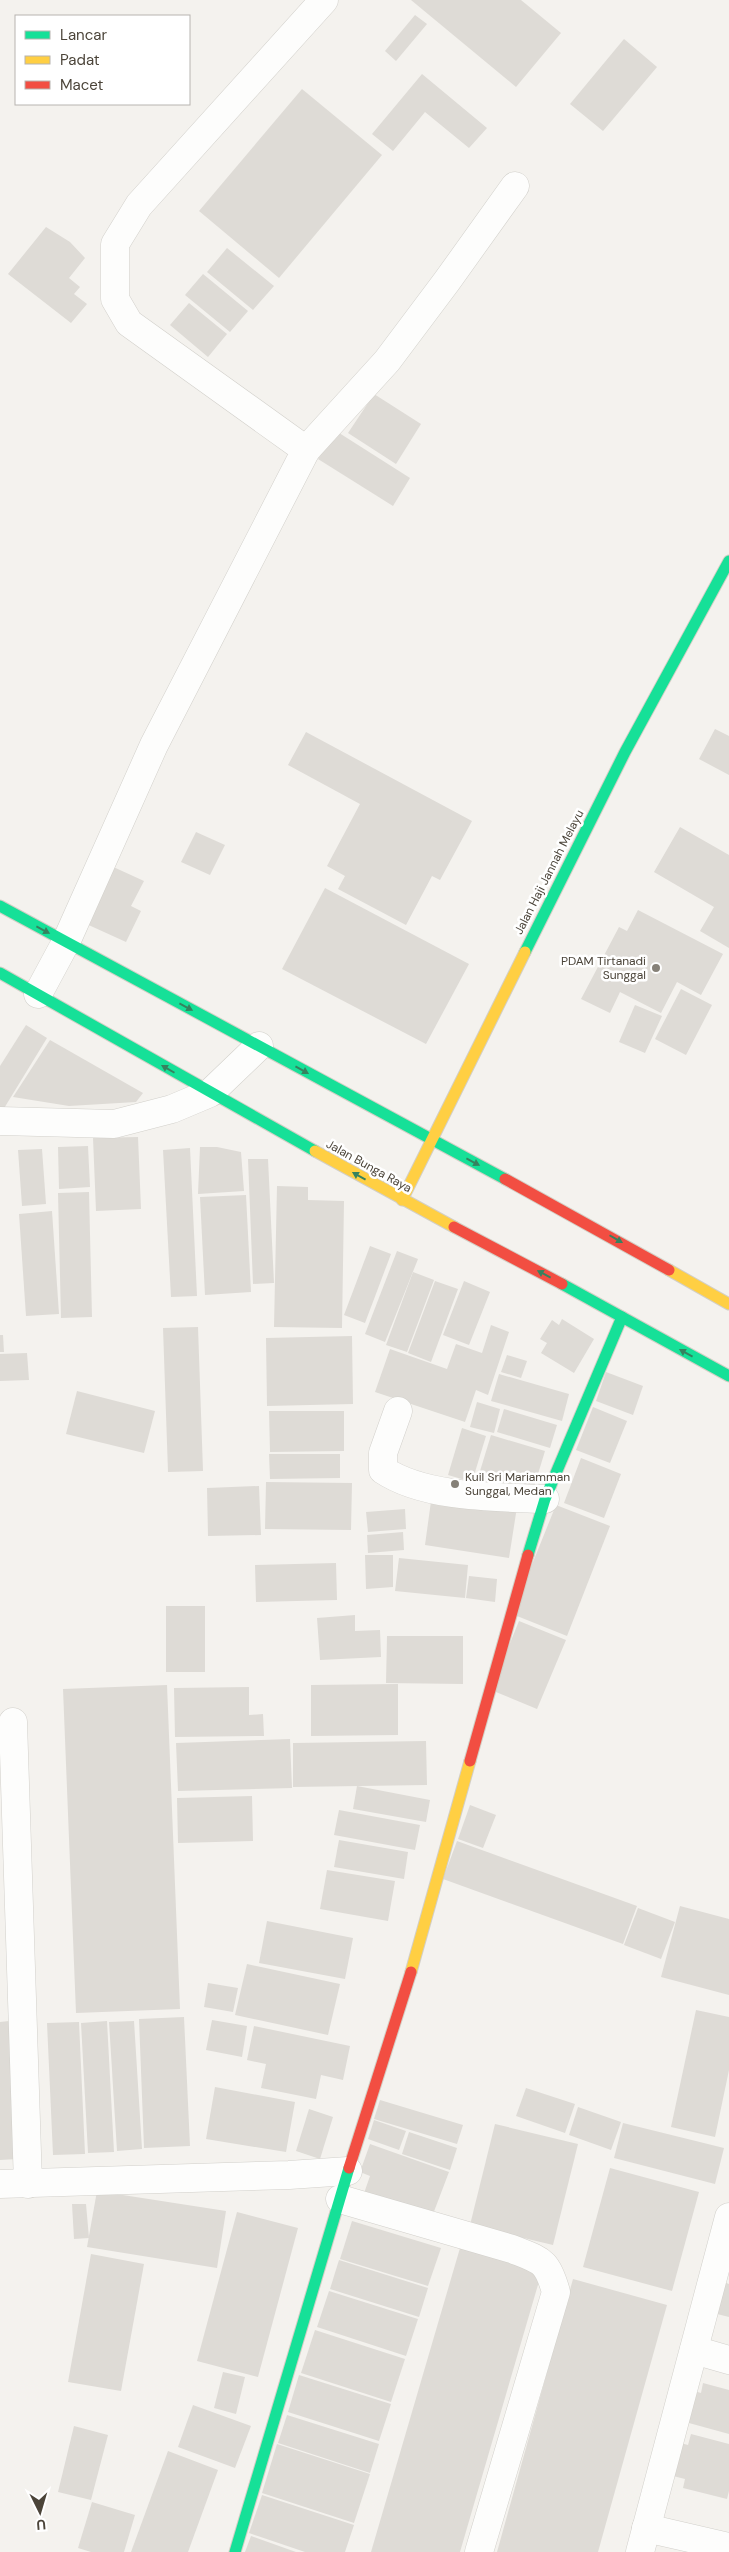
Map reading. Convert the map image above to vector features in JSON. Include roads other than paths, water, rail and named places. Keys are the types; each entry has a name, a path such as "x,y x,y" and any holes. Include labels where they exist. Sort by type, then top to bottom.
{"main road":[{"name":"Jalan Haji Jannah Melayu","path":"402,1200 430,1139 625,752 729,561"},
{"path":"0,906 592,1226 729,1304"},
{"name":"Jalan Bunga Raya","path":"0,973 402,1200 729,1376"},
{"path":"235,2552 348,2171 424,1930 500,1650 545,1499 622,1317"}],"street":[{"path":"306,450 130,323 115,299 115,244 139,205 324,0"},
{"path":"38,994 66,942 154,745 306,450 387,360 515,186"},
{"path":"0,1121 114,1124 172,1108 210,1093 259,1046"},
{"path":"398,1411 382,1453 383,1470 397,1480 474,1496 545,1499"},
{"path":"13,1722 28,2184"},
{"path":"0,2184 289,2175 348,2171"},
{"path":"340,2199 512,2249 535,2259 549,2270 556,2292 479,2552"},
{"path":"729,2217 643,2540 729,2547"},
{"path":"694,2350 729,2360"}],"place":[{"name":"PDAM Tirtanadi Sunggal","path":"656,968"},
{"name":"Kuil Sri Mariamman Sunggal, Medan","path":"455,1484"}]}
